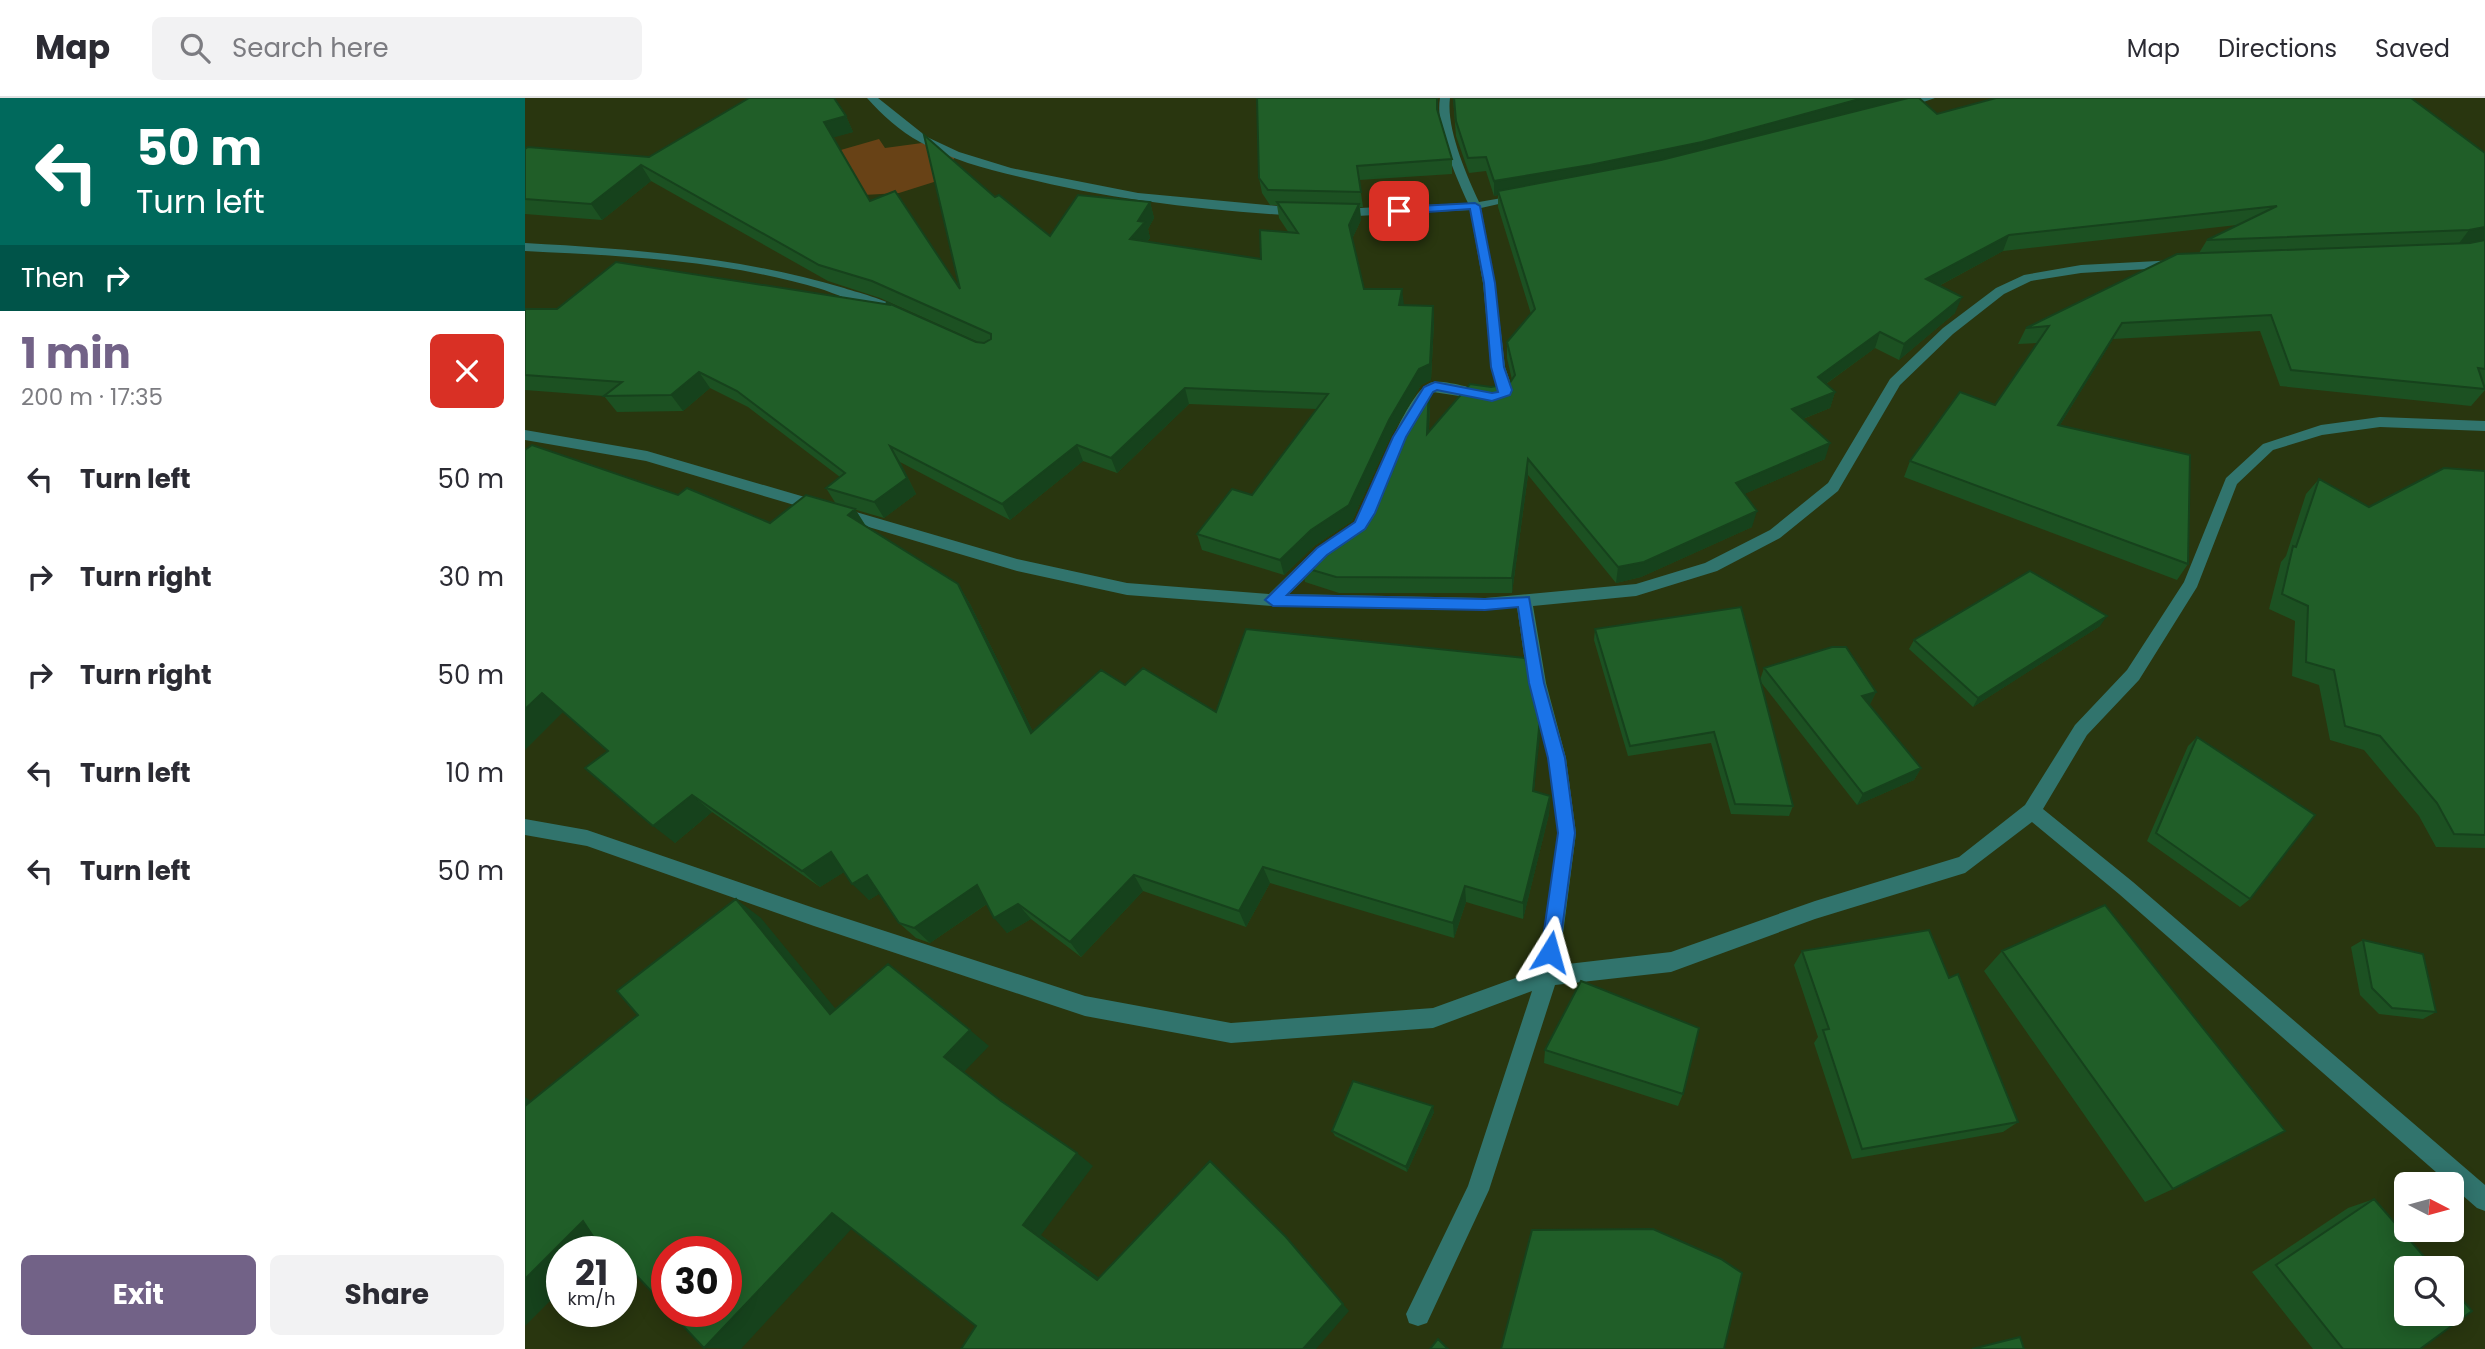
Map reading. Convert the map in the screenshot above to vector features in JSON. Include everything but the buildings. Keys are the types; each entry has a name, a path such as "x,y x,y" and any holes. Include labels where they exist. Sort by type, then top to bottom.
{"street":[{"path":"872,98 908,130 954,154 1008,171 1099,191 1209,207 1306,212"},
{"path":"1374,500 1400,437 1428,389 1435,386 1492,397 1503,395 1506,390 1497,367 1489,283 1475,206 1461,176 1443,111 1445,98"},
{"path":"1882,112 1930,98"},
{"path":"1320,213 1348,214 1475,206 1537,195"},
{"path":"525,247 613,251 755,267 864,298 914,320"},
{"path":"525,435 647,456 1017,565 1127,589 1273,600 1485,604 1636,590 1711,567 1775,534 1833,486 1895,382 1948,331 2000,291 2028,278 2081,269 2195,264"},
{"path":"525,827 587,838 814,917 1085,1006 1231,1033 1433,1018 1547,976 1671,962 1815,910 1965,864 2032,811 2081,730 2133,675 2191,583 2231,482 2268,447 2321,429 2380,422 2485,426"},
{"path":"1273,600 1331,545"},
{"path":"1418,1314 1478,1190 1547,976 1567,833 1557,758 1537,683 1524,601"},
{"path":"2032,811 2178,933 2485,1200"}],"shaded area":[{"path":"879,139 885,148 922,143 956,156 937,181 899,193 846,196 820,156"}],"route":[{"path":"1399,211 1475,206 1495,324 1497,367 1506,390 1503,395 1492,397 1435,386 1428,389 1426,397 1400,437 1360,526 1322,552 1273,600 1485,604 1524,601 1537,683 1557,758 1567,833 1550,952"}]}
